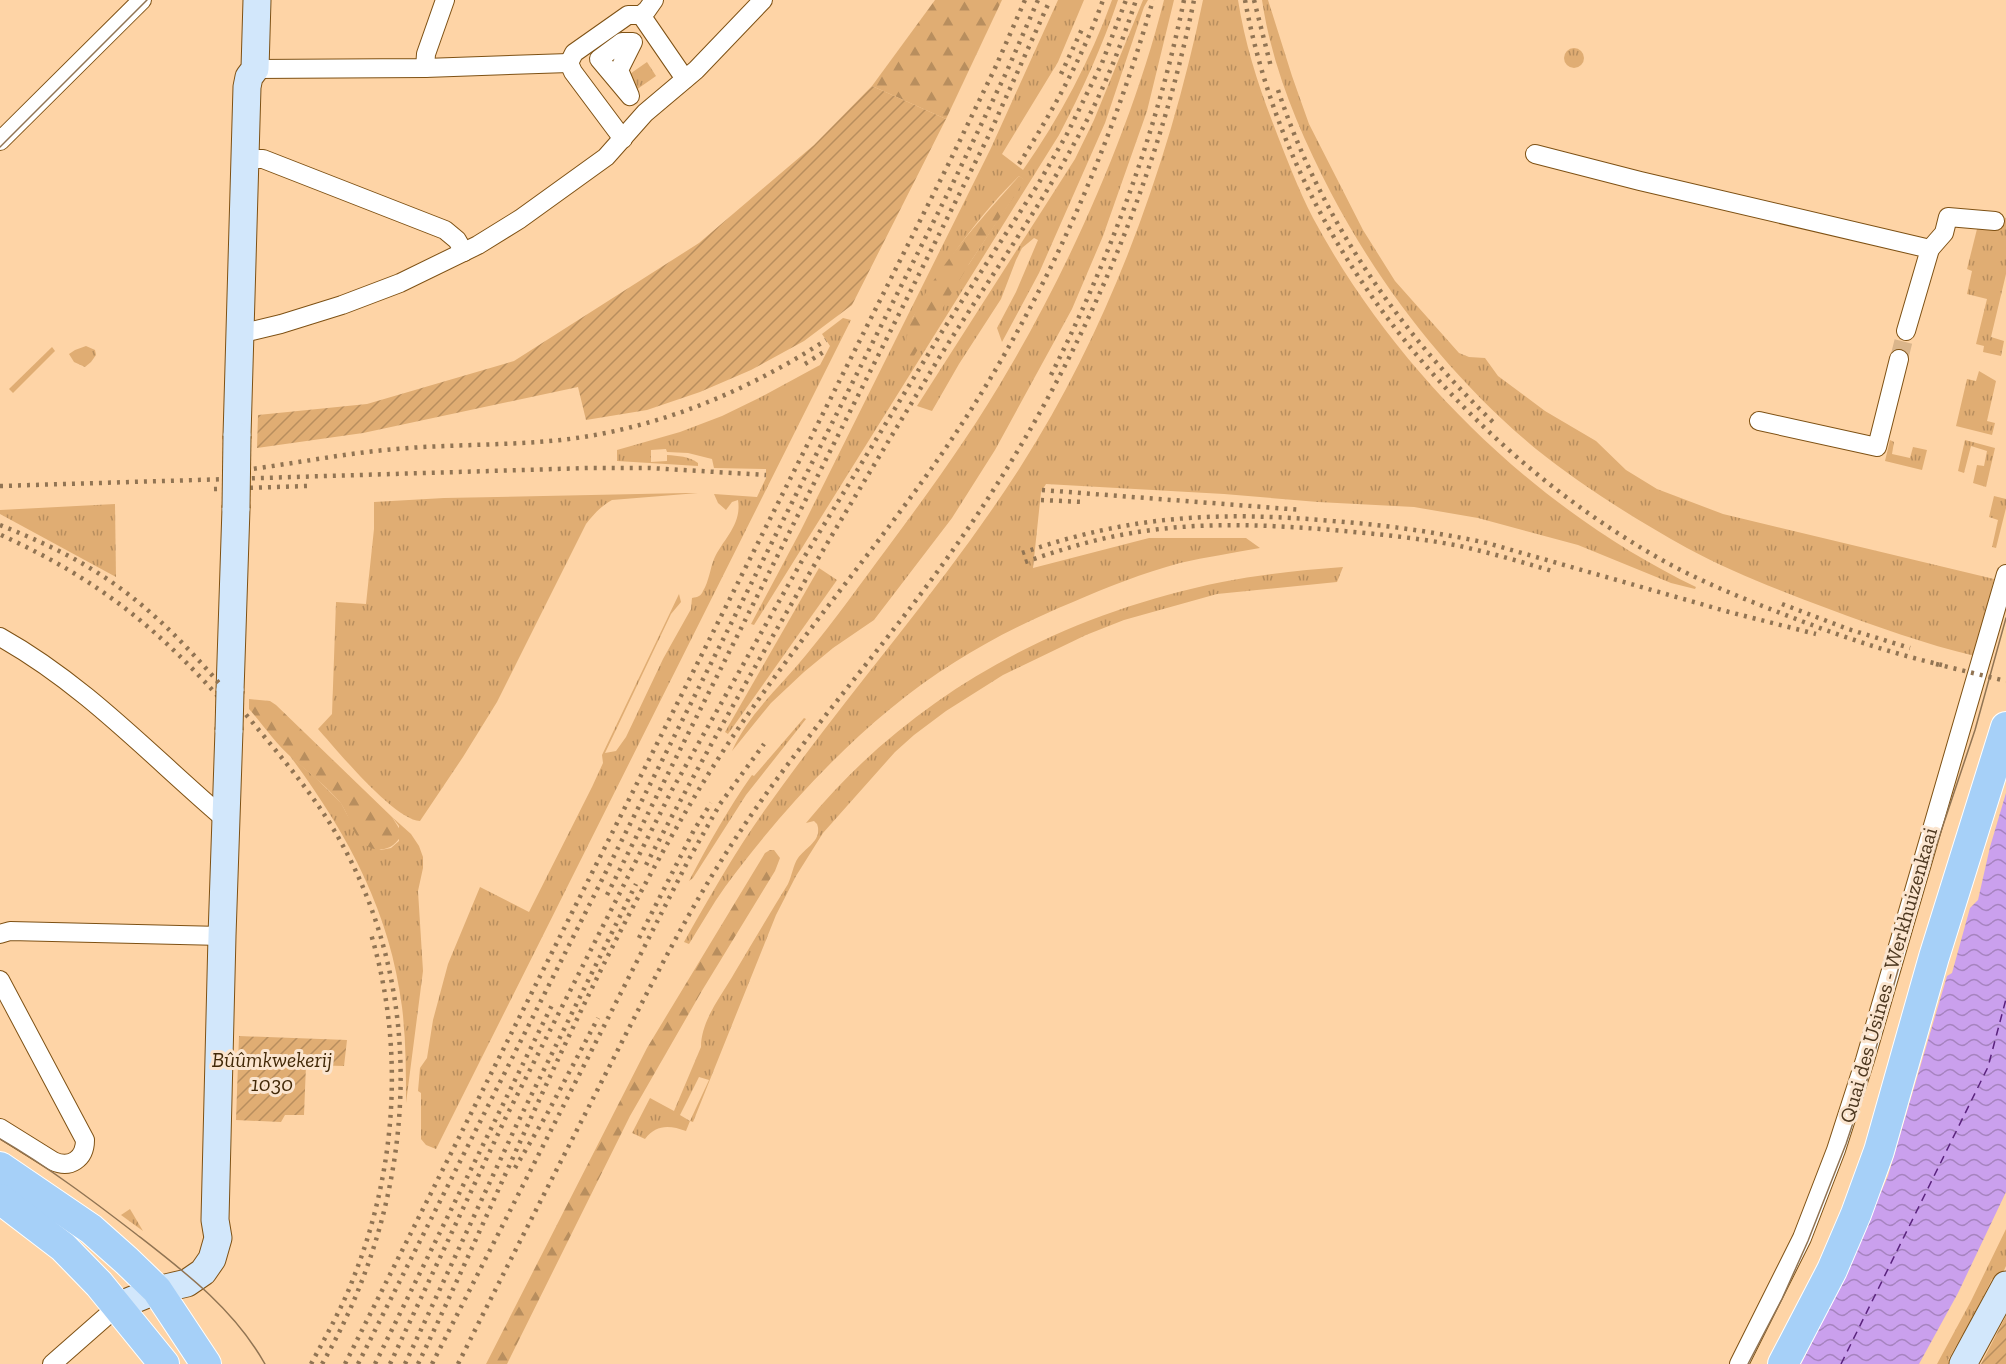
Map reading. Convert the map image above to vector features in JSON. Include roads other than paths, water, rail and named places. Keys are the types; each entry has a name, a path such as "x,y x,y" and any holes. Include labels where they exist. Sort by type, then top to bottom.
{"main road":[{"name":"Quai des Usines - Werkhuizenkaai","path":"1783,1364 1832,1270 1879,1151 1934,957 2006,728"},
{"path":"0,1167 90,1229 157,1290 206,1364"},
{"path":"0,1199 63,1246 118,1306 164,1364"}],"street":[{"path":"0,141 142,0"},
{"path":"52,1364 118,1306 157,1290 187,1283 203,1272 212,1258 218,1238 215,1220 244,159 247,87 249,77 255,69 257,0"},
{"path":"425,68 426,54 445,0"},
{"path":"569,63 574,53 628,15 640,15 654,0"},
{"path":"239,333 282,324 342,305 399,283 464,252 538,206 606,157 645,113 685,79 741,25 763,0"},
{"path":"640,15 685,79"},
{"path":"620,40 599,59 615,72 641,54"},
{"path":"255,69 425,68 569,63"},
{"path":"569,63 573,72 623,139"},
{"path":"1535,154 1930,249"},
{"path":"244,159 263,159 445,230 457,240 464,252"},
{"path":"1906,331 1930,249 1944,233 1948,217 1995,221"},
{"path":"1760,421 1877,447 1899,359"},
{"name":"Quai des Usines - Werkhuizenkaai","path":"1739,1364 1802,1238 1836,1150 1865,1060 2006,574"},
{"path":"0,637 48,667 98,705 226,820"},
{"path":"0,934 10,931 222,936"},
{"path":"0,980 85,1140 85,1146 80,1157 70,1164 62,1165 0,1128"},
{"path":"1963,1364 2006,1285"}],"water":[{"path":"2006,793 2006,1192 1958,1293 1919,1364 1801,1364 1835,1297 1888,1176 1947,976 1952,973 1970,908 1978,900 1990,847"}],"tunnel":[{"path":"1899,359 1906,331"}],"tram line":[{"path":"0,147 147,0"},
{"path":"1748,1364 1782,1299 1808,1241 1846,1144 1865,1087 1917,903 1975,730 2006,618"},
{"path":"0,1139 86,1196 190,1277 239,1326 265,1364"}],"railway":[{"path":"345,1364 947,167 1025,0"},
{"path":"358,1364 952,185 1007,71 1038,0"},
{"path":"607,895 989,135 1050,0"},
{"path":"1019,164 1066,85 1103,0"},
{"path":"390,1364 506,1117 672,790 803,559 943,330 1037,186 1067,134 1102,63 1126,0"},
{"path":"646,865 716,736 825,546 939,358 1059,170 1102,90 1136,0"},
{"path":"418,1364 582,1009 653,869 692,801 719,757 778,672 934,465 1004,356 1035,299 1063,242 1113,123 1153,0"},
{"path":"1051,375 1093,285 1130,192 1160,97 1184,0"},
{"path":"458,1364 648,991 678,934 728,850 752,813 805,742 940,568 985,503 1064,368 1098,298 1128,225 1154,152 1176,77 1194,0"},
{"path":"1245,0 1267,86 1299,169 1340,248 1390,322 1447,390 1511,452 1581,508 1655,556 1688,574 1828,631 1884,650 1942,665"},
{"path":"1254,0 1271,67"},
{"path":"1061,74 1083,27"},
{"path":"1278,90 1295,137 1316,183 1366,270 1426,350 1495,424"},
{"path":"236,471 385,450 561,440 597,435 666,417 732,392 796,359 826,340"},
{"path":"805,364 825,351"},
{"path":"0,486 588,468 650,468 766,475"},
{"path":"214,489 307,486"},
{"path":"1042,490 1302,510"},
{"path":"1041,500 1083,502"},
{"path":"1022,553 1101,531 1176,519 1251,516 1372,525 1430,532 1487,543 1729,612 1816,634"},
{"path":"0,525 52,547 101,575 142,605 180,640 248,717 310,794 342,844 371,907 390,972 399,1039 400,1106 392,1173 376,1239 353,1303 322,1364"},
{"path":"1025,562 1109,537 1171,528 1245,525 1320,529 1425,540 1460,546 1552,571"},
{"path":"1,535 68,570 126,609 179,655 230,710"},
{"path":"1782,604 1848,629 1910,648"},
{"path":"1936,664 2006,681"},
{"path":"432,1364 689,859 720,804 764,744"},
{"path":"639,938 694,830 711,803"},
{"path":"405,1364 517,1124 636,884"},
{"path":"311,1364 339,1311 368,1237 387,1150 392,1062 381,974 370,931"},
{"path":"375,1364 552,1005"},
{"path":"515,1168 547,1114 598,1018"}],"park label":[{"name":"Bûûmkwekerij 1030","path":"272,1071"}]}
